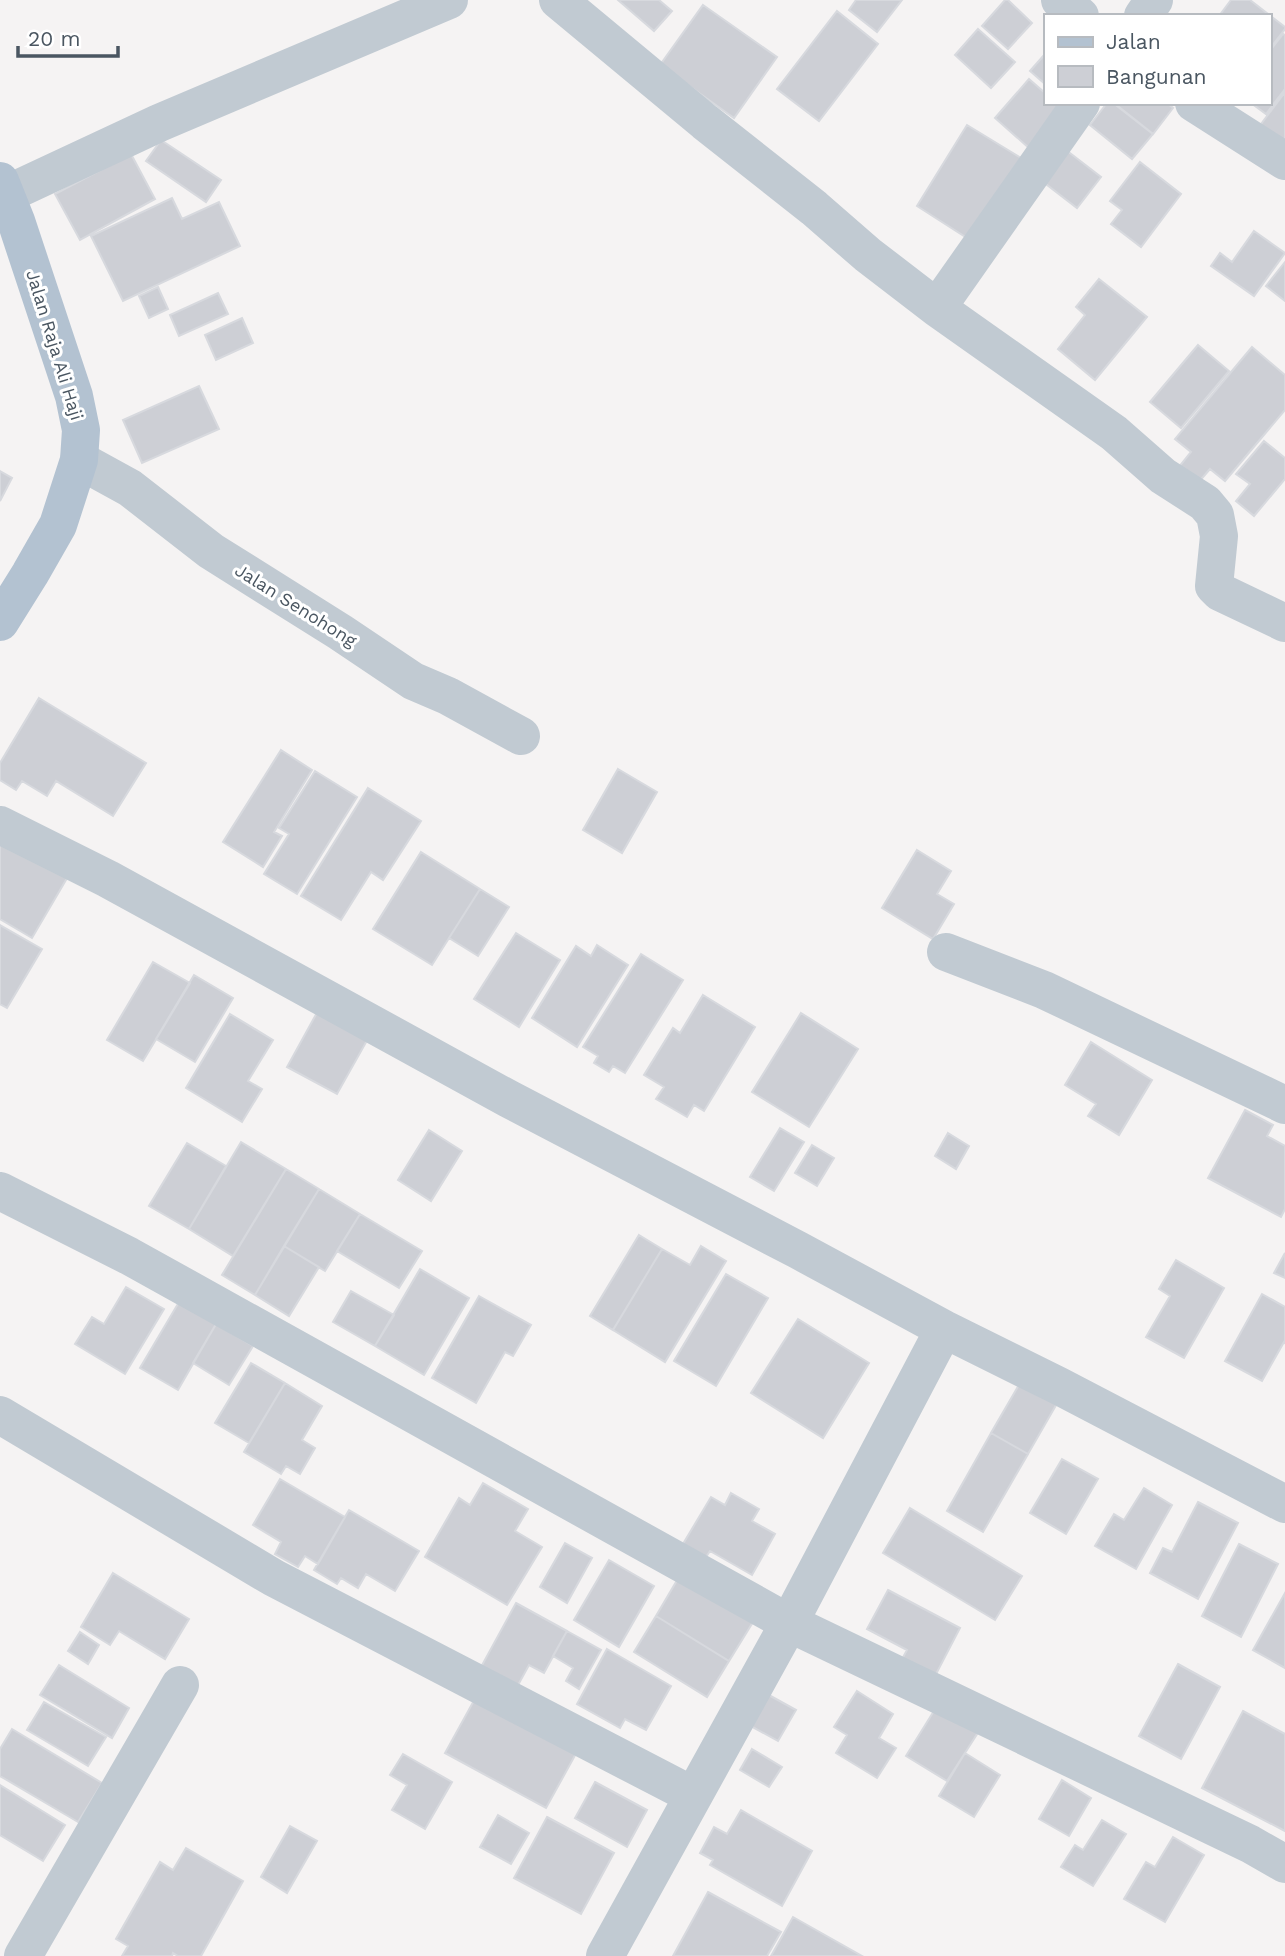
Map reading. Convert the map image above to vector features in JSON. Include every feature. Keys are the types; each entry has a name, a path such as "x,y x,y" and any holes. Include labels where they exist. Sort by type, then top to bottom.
{"main road":[{"name":"Jalan Raja Ali Haji","path":"0,622 58,526 79,460 81,430 74,396 5,202"}],"street":[{"path":"5,202 159,123 449,0"},
{"path":"558,0 869,255 937,307 1114,433 1163,476 1205,503 1215,515 1219,536 1214,586 1220,592 1285,622"},
{"path":"1060,0 1078,14"},
{"path":"937,307 1080,105"},
{"path":"1198,105 1285,161"},
{"name":"Jalan Senohong","path":"79,460 130,488 211,551 413,681 448,696 521,736"},
{"path":"0,825 108,879 509,1099 944,1329 1283,1496"},
{"path":"946,953 1044,990 1285,1105"},
{"path":"0,1191 129,1256 789,1623 1250,1844 1285,1864"},
{"path":"605,1956 789,1623 944,1329"},
{"path":"0,1415 274,1578 692,1796"},
{"path":"23,1956 180,1685"}],"building":[{"path":"618,0 659,0 672,11 654,31"},
{"path":"856,0 902,0 877,32 849,10"},
{"path":"1005,0 1032,23 1008,49 982,26"},
{"path":"1231,0 1250,0 1268,14 1220,14"},
{"path":"703,5 777,57 734,118 660,65"},
{"path":"837,11 878,44 819,121 777,89"},
{"path":"1271,16 1285,29 1271,47"},
{"path":"978,29 1015,62 991,88 955,55"},
{"path":"1283,34 1285,35 1285,89 1266,114 1254,105 1271,105 1271,49"},
{"path":"1044,55 1044,83 1030,71"},
{"path":"1029,79 1044,92 1044,105 1059,105 1063,109 1029,148 995,118"},
{"path":"1285,92 1285,154 1255,132"},
{"path":"1105,105 1117,105 1153,134 1132,159 1090,125"},
{"path":"1169,105 1173,108 1153,134 1117,106"},
{"path":"967,125 1026,161 975,243 917,206"},
{"path":"161,140 221,180 206,202 146,161"},
{"path":"1066,150 1101,177 1077,208 1042,181"},
{"path":"131,154 155,199 80,240 55,194"},
{"path":"1140,162 1181,194 1141,247 1111,224 1122,210 1110,201"},
{"path":"172,198 182,219 219,202 240,246 123,301 91,236"},
{"path":"1254,231 1285,253 1254,296 1211,266 1220,253 1232,262"},
{"path":"1285,262 1285,301 1266,286"},
{"path":"1099,279 1147,317 1095,380 1058,349 1085,315 1076,307"},
{"path":"158,287 168,309 149,318 139,296"},
{"path":"218,293 228,314 179,336 170,315"},
{"path":"242,318 253,343 216,360 205,335"},
{"path":"1198,345 1229,371 1181,428 1150,402"},
{"path":"1252,347 1285,375 1285,410 1225,481 1210,469 1197,484 1178,468 1191,452 1175,439"},
{"path":"199,386 219,429 142,463 123,420"},
{"path":"1264,441 1285,458 1285,479 1254,516 1236,501 1250,484 1236,474"},
{"path":"0,471 12,478 0,501"},
{"path":"39,698 146,763 113,816 56,781 47,796 22,781 16,790 0,780 0,763"},
{"path":"281,750 312,770 274,832 282,836 263,867 223,842"},
{"path":"618,769 657,792 622,853 583,830"},
{"path":"315,771 357,797 297,894 264,874 289,834 279,828"},
{"path":"368,788 421,821 383,880 371,872 341,920 301,896"},
{"path":"0,833 70,873 32,938 0,919"},
{"path":"917,850 951,871 937,894 954,904 933,939 882,908"},
{"path":"421,852 480,889 432,965 373,929"},
{"path":"480,889 509,907 478,956 449,938"},
{"path":"0,925 42,949 7,1008 0,1004"},
{"path":"516,933 560,960 519,1027 474,999"},
{"path":"597,945 628,965 577,1047 532,1018 576,946 591,956"},
{"path":"641,954 683,980 625,1073 613,1066 609,1072 594,1063 598,1056 583,1047"},
{"path":"153,962 190,983 143,1061 107,1040"},
{"path":"194,975 233,998 195,1062 156,1039"},
{"path":"703,995 755,1027 704,1111 694,1105 687,1117 656,1099 664,1087 644,1075 673,1028 680,1033"},
{"path":"319,1009 369,1037 337,1094 287,1067"},
{"path":"801,1013 858,1049 809,1127 752,1092"},
{"path":"230,1014 273,1040 248,1081 262,1089 242,1122 186,1088"},
{"path":"1091,1042 1152,1080 1119,1135 1088,1116 1096,1104 1065,1085"},
{"path":"1245,1110 1273,1125 1267,1136 1285,1146 1285,1209 1281,1217 1208,1178"},
{"path":"780,1128 804,1142 774,1191 750,1177"},
{"path":"429,1130 462,1151 431,1201 398,1180"},
{"path":"948,1133 969,1146 956,1169 935,1156"},
{"path":"241,1142 286,1169 233,1256 189,1229"},
{"path":"187,1143 226,1166 189,1229 149,1206"},
{"path":"812,1145 834,1158 817,1186 795,1173"},
{"path":"286,1169 319,1189 255,1295 222,1275"},
{"path":"319,1189 360,1214 325,1271 284,1246"},
{"path":"360,1214 422,1251 399,1288 337,1251"},
{"path":"639,1235 662,1249 613,1330 590,1316"},
{"path":"284,1246 319,1267 289,1316 255,1295"},
{"path":"701,1246 726,1261 665,1362 613,1330 662,1249 690,1265"},
{"path":"1285,1253 1285,1278 1274,1273"},
{"path":"1176,1260 1224,1288 1184,1358 1146,1337 1170,1296 1159,1289"},
{"path":"420,1269 469,1298 424,1375 375,1346"},
{"path":"726,1274 768,1298 716,1386 674,1361"},
{"path":"126,1287 164,1309 125,1374 75,1344 92,1317 104,1324"},
{"path":"351,1291 394,1315 375,1346 333,1322"},
{"path":"1262,1294 1285,1307 1285,1343 1262,1381 1225,1361"},
{"path":"479,1296 531,1325 513,1356 505,1352 476,1403 432,1378"},
{"path":"179,1302 216,1324 178,1390 140,1368"},
{"path":"798,1319 869,1363 823,1438 751,1393"},
{"path":"216,1324 253,1346 229,1385 193,1363"},
{"path":"251,1363 285,1383 249,1443 215,1423"},
{"path":"1027,1371 1063,1393 1028,1454 991,1433"},
{"path":"285,1383 322,1406 302,1440 315,1448 300,1474 286,1466 281,1474 244,1452"},
{"path":"991,1433 1028,1454 983,1532 947,1511"},
{"path":"1062,1459 1098,1479 1066,1534 1030,1513"},
{"path":"280,1479 345,1517 318,1564 305,1556 298,1567 275,1554 281,1542 253,1525"},
{"path":"483,1483 528,1509 515,1531 542,1547 507,1605 425,1557 459,1498 470,1505"},
{"path":"1144,1488 1172,1505 1136,1569 1095,1546 1114,1514 1124,1520"},
{"path":"731,1493 759,1509 752,1521 775,1534 752,1575 710,1551 702,1563 680,1549 711,1497 725,1505"},
{"path":"1198,1502 1238,1523 1198,1599 1150,1573 1163,1548 1172,1552"},
{"path":"910,1508 1022,1576 995,1620 883,1553"},
{"path":"349,1510 419,1551 395,1591 366,1574 358,1588 341,1578 337,1584 314,1570"},
{"path":"565,1543 592,1558 567,1603 540,1587"},
{"path":"1239,1544 1278,1564 1241,1637 1202,1616"},
{"path":"609,1560 654,1586 619,1647 574,1620"},
{"path":"113,1573 189,1619 165,1659 119,1631 110,1645 81,1627"},
{"path":"679,1577 753,1622 729,1661 656,1616"},
{"path":"888,1590 960,1628 934,1678 901,1661 907,1650 867,1629"},
{"path":"1285,1593 1285,1668 1253,1650"},
{"path":"516,1603 567,1631 544,1673 529,1665 517,1687 481,1667"},
{"path":"656,1616 729,1661 707,1697 634,1652"},
{"path":"567,1631 601,1650 579,1689 566,1681 573,1668 553,1656"},
{"path":"80,1632 99,1645 88,1664 68,1651"},
{"path":"607,1649 671,1686 646,1730 625,1719 620,1728 577,1704"},
{"path":"1178,1664 1220,1687 1181,1759 1139,1736"},
{"path":"59,1665 129,1708 112,1738 40,1695"},
{"path":"857,1691 893,1714 879,1738 896,1748 877,1778 836,1753 847,1735 834,1727"},
{"path":"767,1694 796,1710 778,1741 749,1725"},
{"path":"477,1695 578,1750 546,1808 445,1753"},
{"path":"44,1702 106,1737 88,1766 27,1730"},
{"path":"937,1706 979,1731 947,1781 906,1756"},
{"path":"1243,1711 1285,1734 1285,1831 1202,1788"},
{"path":"12,1729 102,1783 78,1822 0,1776 0,1749"},
{"path":"752,1749 782,1767 769,1787 740,1770"},
{"path":"965,1753 1000,1775 974,1817 939,1796"},
{"path":"403,1754 452,1782 425,1829 392,1810 407,1785 390,1775"},
{"path":"1062,1780 1091,1798 1069,1836 1039,1819"},
{"path":"595,1782 647,1810 627,1847 575,1818"},
{"path":"0,1785 65,1825 43,1861 0,1835"},
{"path":"741,1810 812,1851 782,1906 710,1865 713,1860 700,1853 714,1827 727,1834"},
{"path":"498,1815 529,1833 511,1864 480,1847"},
{"path":"547,1817 614,1853 581,1914 514,1878"},
{"path":"1102,1820 1126,1834 1093,1886 1061,1867 1075,1845 1083,1850"},
{"path":"290,1826 317,1841 287,1893 261,1877"},
{"path":"1173,1837 1204,1855 1165,1922 1124,1899 1146,1862 1155,1867"},
{"path":"186,1848 243,1881 201,1956 178,1956 173,1953 172,1956 122,1956 128,1946 116,1939 160,1862 173,1870"},
{"path":"708,1892 781,1932 767,1956 673,1956"},
{"path":"793,1917 862,1956 771,1956"}]}
